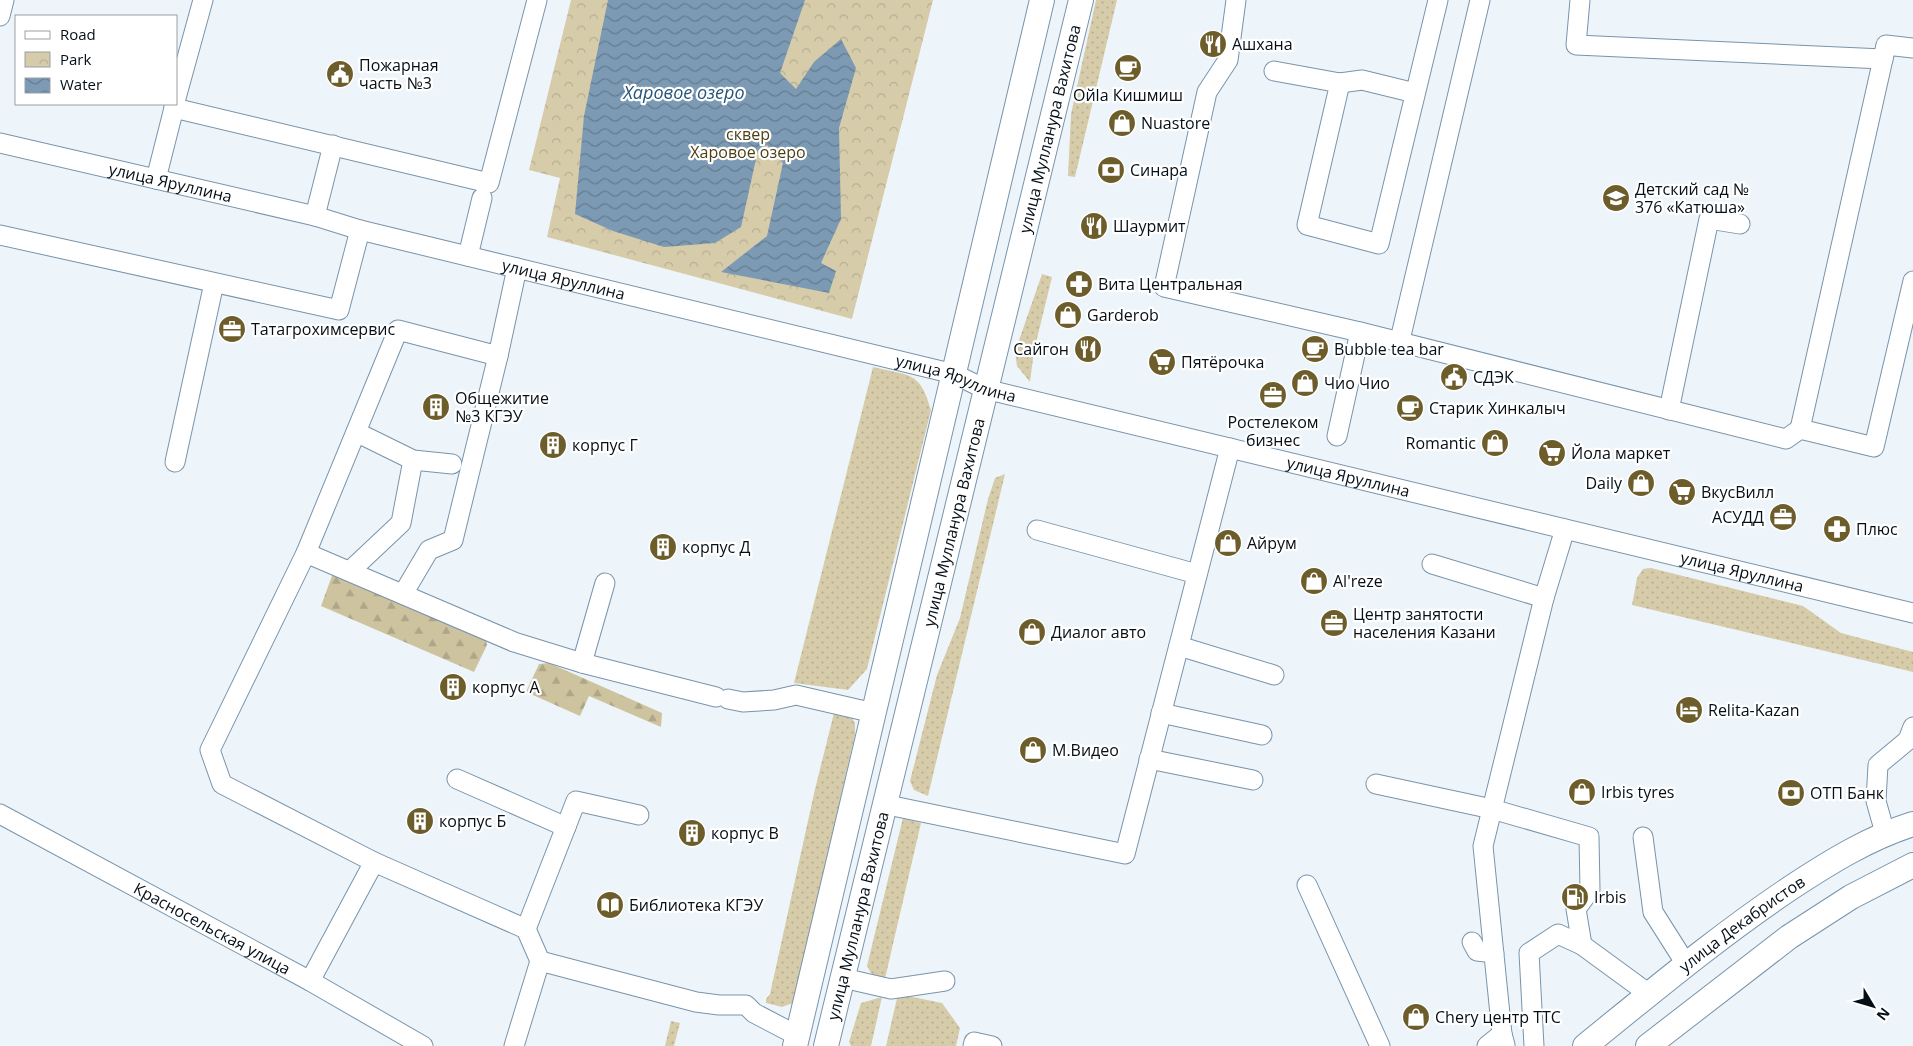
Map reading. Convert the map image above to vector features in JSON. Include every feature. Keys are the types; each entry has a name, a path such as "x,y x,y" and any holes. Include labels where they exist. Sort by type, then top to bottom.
{"main road":[{"name":"улица Мулланура Вахитова","path":"798,1033 1042,0"},
{"name":"улица Мулланура Вахитова","path":"826,1046 883,804 1081,0"},
{"name":"улица Декабристов","path":"1585,1046 1686,964 1784,893 1825,866 1885,833 1913,824"},
{"path":"1648,1046 1789,937 1852,897 1913,866"}],"street":[{"path":"0,16 4,0"},
{"path":"178,92 202,0"},
{"path":"178,104 333,146 489,183 537,0"},
{"path":"1236,0 1228,60 1207,92 1164,288 1360,332 1399,344 1786,438 1800,429 1886,45 1913,48"},
{"path":"1340,83 1307,225 1379,244 1438,0"},
{"path":"1399,344 1480,0"},
{"path":"1580,0 1576,45 1883,59"},
{"path":"1274,71 1340,83 1362,80 1415,93"},
{"path":"156,179 174,105"},
{"name":"улица Яруллина","path":"0,143 315,216 360,230 954,374 985,389 1913,613"},
{"path":"315,216 333,146"},
{"path":"468,256 482,198"},
{"path":"1669,410 1710,219 1740,224"},
{"path":"0,235 339,310 360,230"},
{"path":"403,594 430,550 453,540 498,356 517,268"},
{"path":"1800,429 1874,447 1913,281"},
{"path":"175,462 214,283"},
{"path":"498,356 398,330 306,552 210,750 222,784 374,862 526,929 540,961 514,1046"},
{"path":"1337,436 1360,332"},
{"path":"356,432 413,460 452,464"},
{"path":"883,804 1125,854 1230,448"},
{"path":"350,571 401,523 413,460"},
{"path":"1487,1046 1504,1040 1483,846 1544,598 1564,529"},
{"path":"1037,530 1197,574"},
{"path":"306,552 514,642 582,663 743,702 774,700 796,695 874,713"},
{"path":"1432,564 1544,598"},
{"path":"582,663 605,583"},
{"path":"1179,646 1274,675"},
{"path":"1161,713 1262,735"},
{"path":"1885,833 1876,801 1878,765 1908,740 1913,727"},
{"path":"1149,759 1253,780"},
{"path":"457,779 566,827"},
{"path":"1376,784 1492,809 1590,838 1590,890 1576,909 1582,945"},
{"path":"526,929 576,801 639,815"},
{"name":"Красносельская улица","path":"0,814 310,981 423,1046"},
{"path":"1643,837 1653,912 1686,964"},
{"path":"310,981 374,862"},
{"path":"1307,886 1380,1046"},
{"path":"1534,1046 1529,953 1558,934 1582,945 1649,994"},
{"path":"1472,942 1477,951 1494,954"},
{"path":"540,961 696,1002 719,1005 746,1005 754,1013 798,1033"},
{"path":"843,978 891,989 944,981"},
{"path":"973,1046 974,1042 992,1046"}],"green space":[{"name":"Харовое озеро","path":"571,0 933,0 852,319 547,237 560,178 529,170"},
{"path":"1096,0 1117,0 1075,177 1068,176 1071,114"},
{"path":"1042,274 1052,277 1034,351 1030,382 1017,366 1015,352"},
{"path":"873,367 904,374 917,381 927,397 931,410 867,669 848,690 794,683"},
{"path":"1005,474 928,796 914,790 910,781 937,675 960,618 988,499 995,478"},
{"path":"1651,568 1803,606 1841,633 1913,652 1913,672 1632,605 1637,578 1643,569"},
{"path":"333,573 485,637 487,645 474,672 321,606"},
{"path":"549,663 662,713 661,727 589,696 580,716 526,692 539,664"},
{"path":"834,713 851,716 855,723 855,735 793,1003 782,1007 766,1003 766,999 770,994 815,789"},
{"path":"903,818 921,823 884,983 871,973 867,966"},
{"path":"898,994 942,1003 960,1028 956,1046 886,1046"},
{"path":"882,997 871,1046 851,1046 849,1042 861,1003"},
{"path":"671,1021 680,1023 674,1046 665,1046"}],"water":[{"name":"Харовое озеро","path":"608,0 805,0 780,73 796,89 814,62 841,39 856,68 839,128 841,219 821,263 836,271 829,293 721,272 767,236 783,163 767,145 758,150 741,227 715,243 664,247 613,231 575,214 584,116"}],"place":[{"name":"Ашхана","path":"1213,44"},
{"name":"Ойla Кишмиш","path":"1128,68"},
{"name":"Пожарная часть №3","path":"340,74"},
{"name":"Nuastore","path":"1122,123"},
{"name":"Синара","path":"1111,170"},
{"name":"Детский сад № 376 «Катюша»","path":"1616,198"},
{"name":"Шаурмит","path":"1094,226"},
{"name":"Вита Центральная","path":"1079,284"},
{"name":"Garderob","path":"1068,315"},
{"name":"Татагрохимсервис","path":"232,329"},
{"name":"Сайгон","path":"1088,349"},
{"name":"Bubble tea bar","path":"1315,349"},
{"name":"Пятёрочка","path":"1162,362"},
{"name":"СДЭК","path":"1454,377"},
{"name":"Чио Чио","path":"1305,383"},
{"name":"Ростелеком бизнес","path":"1273,395"},
{"name":"Общежитие №3 КГЭУ","path":"436,407"},
{"name":"Старик Хинкалыч","path":"1410,408"},
{"name":"Romantic","path":"1495,443"},
{"name":"корпус Г","path":"553,445"},
{"name":"Йола маркет","path":"1552,453"},
{"name":"Daily","path":"1641,483"},
{"name":"ВкусВилл","path":"1682,492"},
{"name":"АСУДД","path":"1783,517"},
{"name":"Плюс","path":"1837,529"},
{"name":"Айрум","path":"1228,543"},
{"name":"корпус Д","path":"663,547"},
{"name":"Al'reze","path":"1314,581"},
{"name":"Центр занятости населения Казани","path":"1334,623"},
{"name":"Диалог авто","path":"1032,632"},
{"name":"корпус А","path":"453,687"},
{"name":"Relita-Kazan","path":"1689,710"},
{"name":"М.Видео","path":"1033,750"},
{"name":"Irbis tyres","path":"1582,792"},
{"name":"ОТП Банк","path":"1791,793"},
{"name":"корпус Б","path":"420,821"},
{"name":"корпус В","path":"692,833"},
{"name":"Irbis","path":"1575,897"},
{"name":"Библиотека КГЭУ","path":"610,905"},
{"name":"Chery центр ТТС","path":"1416,1017"}],"park label":[{"name":"сквер Харовое озеро","path":"748,143"}]}
